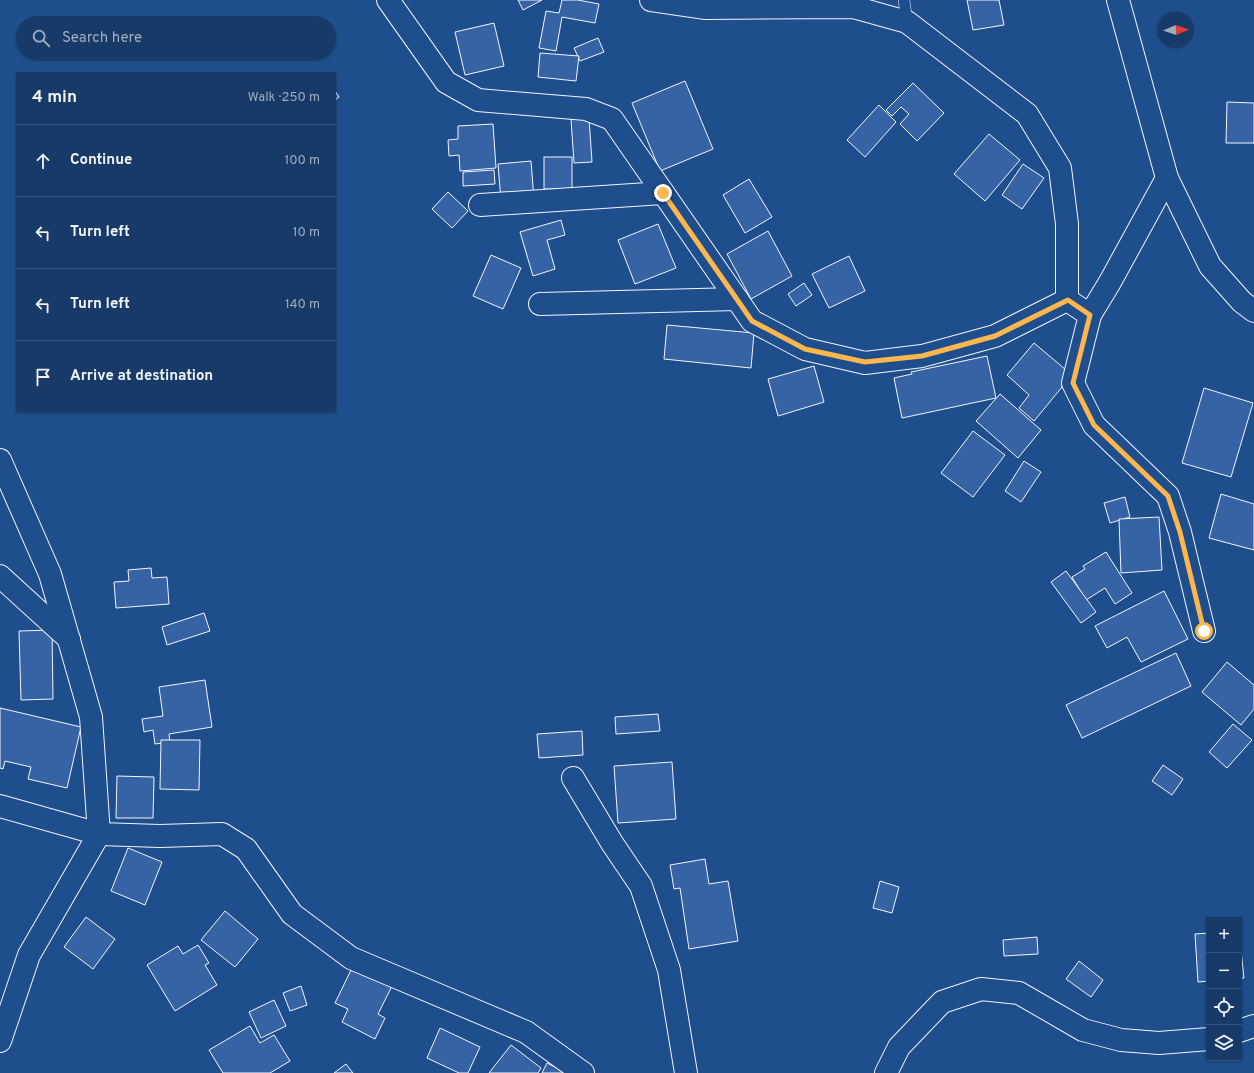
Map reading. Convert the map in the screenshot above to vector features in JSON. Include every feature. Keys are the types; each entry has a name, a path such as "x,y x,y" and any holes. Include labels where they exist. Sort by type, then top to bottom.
{"street":[{"path":"388,0 446,82 478,100 586,109 612,119 752,321 805,349 865,362 922,356 995,336 1068,300"},
{"path":"650,0 706,8 726,4 853,7 907,22 1027,114 1060,168 1067,224 1068,300"},
{"path":"1118,0 1167,178 1210,266 1242,302 1254,311"},
{"path":"1167,178 1110,282 1090,315 1073,383 1094,425 1168,496 1180,532 1204,631"},
{"path":"480,205 663,193"},
{"path":"540,304 737,299"},
{"path":"1068,300 1090,315"},
{"path":"0,460 50,574 91,717 99,834 29,955 0,1041"},
{"path":"0,576 69,639"},
{"path":"573,778 640,886 669,970 686,1073"},
{"path":"0,806 99,834 160,836 222,834 246,850 292,914 351,958 526,1032 583,1073"},
{"path":"886,1073 899,1047 942,1002 981,989 1019,993 1082,1030 1121,1040 1159,1043 1206,1039"},
{"path":"1242,1030 1254,1026"}],"lane":[{"path":"904,0 907,22"}],"building":[{"path":"518,0 542,0 523,10"},
{"path":"562,0 578,0 599,4 595,23 562,17 556,51 539,48 546,11 559,13"},
{"path":"967,0 999,0 1004,25 973,30"},
{"path":"494,23 504,66 465,75 455,32"},
{"path":"598,38 604,52 580,61 574,48"},
{"path":"540,53 579,56 576,81 538,77"},
{"path":"685,81 713,149 660,171 632,103"},
{"path":"913,83 944,113 917,141 900,124 909,114 901,107 892,116 886,110"},
{"path":"336,92 339,97 336,99"},
{"path":"1227,102 1254,103 1254,143 1226,143"},
{"path":"879,105 896,122 865,157 847,140"},
{"path":"589,118 592,162 574,163 571,119"},
{"path":"493,124 496,168 460,171 459,155 449,156 448,140 458,139 458,126"},
{"path":"989,134 1020,160 985,201 954,174"},
{"path":"544,157 572,157 572,189 544,189"},
{"path":"531,161 534,199 501,201 498,164"},
{"path":"1023,164 1044,178 1022,209 1002,195"},
{"path":"494,170 495,184 463,186 463,172"},
{"path":"749,179 772,217 745,233 723,195"},
{"path":"448,192 468,211 452,228 432,209"},
{"path":"561,220 565,235 547,240 555,269 533,276 520,232"},
{"path":"658,224 676,268 635,284 618,240"},
{"path":"768,231 792,276 751,299 727,254"},
{"path":"491,255 521,268 503,309 473,296"},
{"path":"849,256 865,291 829,308 812,274"},
{"path":"804,283 812,295 796,306 788,294"},
{"path":"667,325 754,333 751,368 664,359"},
{"path":"1034,343 1072,375 1034,421 1019,408 1029,395 1007,375"},
{"path":"987,356 996,398 902,418 894,378 912,374 911,372"},
{"path":"814,366 824,402 778,416 768,379"},
{"path":"1204,388 1253,403 1231,477 1182,463"},
{"path":"1000,394 1041,430 1018,458 976,421"},
{"path":"973,431 1005,455 973,497 941,473"},
{"path":"1024,461 1041,472 1021,502 1005,491"},
{"path":"1221,494 1254,504 1254,550 1209,538"},
{"path":"1125,497 1130,517 1110,523 1104,503"},
{"path":"1159,517 1162,570 1121,573 1119,519"},
{"path":"1106,552 1132,593 1115,604 1105,588 1086,600 1072,577 1085,569 1083,566"},
{"path":"151,568 152,578 167,577 169,604 116,608 114,582 129,581 128,570"},
{"path":"1066,571 1096,612 1081,623 1051,582"},
{"path":"1164,591 1188,639 1141,662 1127,637 1107,648 1095,626"},
{"path":"204,613 210,631 167,645 162,627"},
{"path":"52,630 53,699 21,700 19,631"},
{"path":"1176,653 1191,686 1082,738 1066,705"},
{"path":"1227,662 1254,685 1254,709 1241,725 1202,692"},
{"path":"205,680 212,727 169,734 170,742 155,744 153,730 144,732 142,719 163,716 159,687"},
{"path":"0,708 81,727 67,788 28,779 31,767 5,761 3,769 0,768"},
{"path":"658,714 660,731 616,734 615,717"},
{"path":"1233,724 1252,740 1227,768 1209,752"},
{"path":"582,731 583,755 539,758 537,734"},
{"path":"161,740 200,740 199,790 160,789"},
{"path":"672,762 676,819 618,823 614,766"},
{"path":"1163,765 1183,779 1172,795 1152,781"},
{"path":"117,776 154,777 153,818 116,818"},
{"path":"128,848 162,862 145,905 111,891"},
{"path":"705,859 709,884 728,881 738,941 689,949 680,888 674,889 670,865"},
{"path":"880,881 899,887 892,913 873,908"},
{"path":"225,911 258,939 235,967 201,940"},
{"path":"86,917 115,939 93,969 64,947"},
{"path":"1206,933 1206,981 1198,982 1195,934"},
{"path":"1037,937 1038,954 1004,956 1003,940"},
{"path":"198,945 209,963 205,965 217,985 175,1011 147,965 178,946 183,954"},
{"path":"1242,959 1244,978 1242,978"},
{"path":"1079,961 1103,980 1091,997 1066,979"},
{"path":"353,966 392,986 378,1014 385,1018 375,1039 342,1022 348,1009 335,1003"},
{"path":"301,986 307,1005 290,1011 283,993"},
{"path":"274,1000 286,1026 261,1038 249,1012"},
{"path":"250,1026 260,1043 274,1035 290,1061 270,1073 223,1073 209,1050"},
{"path":"440,1028 480,1047 468,1073 459,1073 427,1058"},
{"path":"511,1045 541,1068 538,1073 489,1073"},
{"path":"547,1063 567,1073 542,1073"},
{"path":"346,1064 353,1073 334,1073"}],"route":[{"path":"663,193 752,321 805,349 865,362 922,356 995,336 1068,300 1090,315 1073,383 1094,425 1168,496 1180,532 1204,631"}]}
